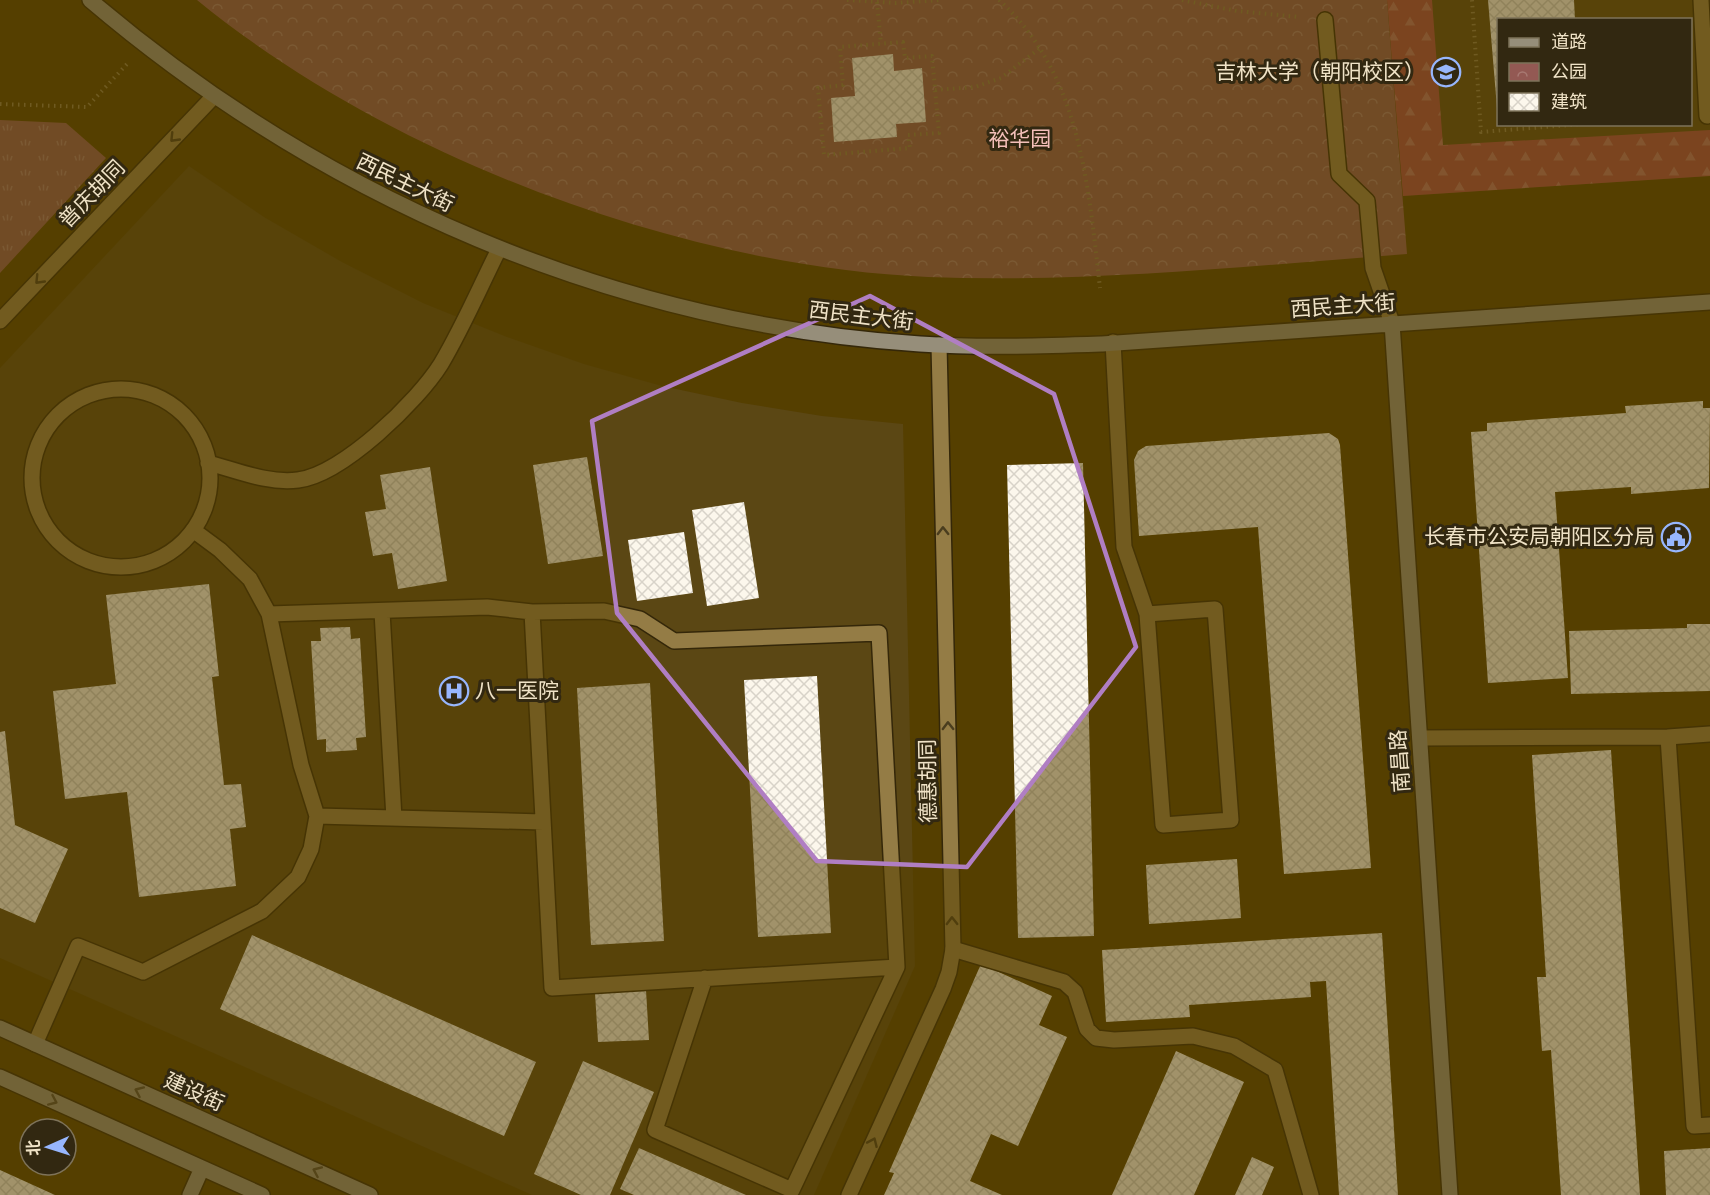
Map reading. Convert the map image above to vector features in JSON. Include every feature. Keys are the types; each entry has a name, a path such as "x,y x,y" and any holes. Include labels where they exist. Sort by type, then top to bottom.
{"main road":[{"name":"西民主大街","path":"90,0 214,96 304,154 394,203 499,249 563,273 650,300 739,320 828,335 939,345 1010,346 1113,342 1710,302"},
{"name":"南昌路","path":"1392,323 1450,1195"},
{"name":"建设街","path":"0,1028 370,1195"},
{"path":"0,1077 262,1195"},
{"path":"190,1195 202,1168"}],"street":[{"path":"1701,0 1707,116"},
{"path":"1325,20 1339,174 1367,201 1373,268 1392,323"},
{"name":"普庆胡同","path":"0,321 214,96"},
{"path":"208,463 274,480 299,480 346,460 399,416 440,365 499,249"},
{"path":"1113,342 1124,547 1147,614 1163,825 1231,820 1215,609 1147,614"},
{"name":"德惠胡同","path":"849,1195 943,989 953,949 939,345"},
{"path":"127,389 150,394 171,405 189,420 201,440 208,463 209,486 204,509 193,530 167,554 151,562 116,567 95,564 76,556 59,543 46,526 36,507 32,466 38,445 48,427 62,411 82,398 104,390 127,389"},
{"path":"35,1044 78,946 143,972 262,911 298,877 311,849 317,816 301,765 269,614 250,579 220,550 193,530"},
{"path":"269,614 487,607 532,612 604,612 640,619 674,641 879,633 897,967 792,1190 655,1130 705,978"},
{"path":"382,612 394,818"},
{"path":"532,612 552,988 897,967"},
{"path":"1420,738 1668,737 1710,734"},
{"path":"1668,737 1694,1126 1710,1125"},
{"path":"317,816 543,822"},
{"path":"953,949 1064,982 1075,992 1087,1029 1096,1038 1114,1040 1193,1035 1234,1046 1275,1070 1311,1195"}],"path":[{"path":"847,0 877,2 941,0"},
{"path":"999,0 1018,18 1040,48 1058,79 1088,180 1100,288"},
{"path":"1182,0 1237,11 1325,20"},
{"path":"1472,0 1481,132 1557,126"},
{"path":"877,2 881,44"},
{"path":"903,42 905,58 932,56 939,133 908,135 910,148 824,155 818,88 843,85 840,47 881,44 903,42"},
{"path":"0,104 87,107 144,44"},
{"path":"935,90 975,87 1001,78 1040,48"}],"highlighted area":[{"path":"870,296 1054,394 1136,647 967,867 817,861 617,613 592,421"}],"shaded area":[{"name":"吉林大学（朝阳校区）","path":"1387,0 1710,0 1710,176 1403,196"},
{"name":"八一医院","path":"189,166 264,217 342,262 423,303 507,337 584,364 662,386 742,403 822,416 903,424 915,966 814,1195 532,1195 0,958 0,368"}],"green space":[{"name":"裕华园","path":"197,0 1387,0 1407,254 1108,276 988,278 928,277 833,268 736,251 638,226 542,193 447,154 357,108 273,57"},
{"path":"1387,0 1432,0 1443,145 1710,130 1710,176 1403,196"},
{"path":"0,120 66,123 106,158 0,273"}],"building":[{"path":"1488,0 1574,0 1575,18 1497,18 1497,108"},
{"path":"893,54 894,71 922,68 926,122 896,124 897,137 834,142 831,98 855,96 852,58"},
{"path":"1703,401 1703,408 1710,408 1709,488 1631,494 1631,487 1555,492 1568,678 1488,683 1471,432 1487,431 1487,423 1626,413 1625,406"},
{"path":"1329,433 1338,439 1340,445 1371,868 1284,874 1258,527 1139,536 1134,460 1138,451 1146,446"},
{"path":"587,457 603,556 548,564 533,465"},
{"path":"1083,463 1094,936 1018,938 1007,465"},
{"path":"430,467 447,581 398,589 392,553 373,556 365,512 386,509 380,475"},
{"path":"744,502 759,598 707,606 692,510"},
{"path":"684,532 693,593 637,601 628,540"},
{"path":"209,584 219,676 212,677 224,785 241,784 246,827 230,829 236,886 139,897 127,792 65,799 53,691 116,684 106,595"},
{"path":"1687,624 1710,624 1710,691 1571,694 1569,631 1687,628"},
{"path":"350,627 351,639 360,638 366,737 356,738 357,750 326,752 326,739 317,740 311,641 321,641 320,628"},
{"path":"817,676 831,933 758,937 744,680"},
{"path":"650,683 664,941 591,945 577,688"},
{"path":"5,731 15,825 68,849 35,923 0,908 0,732"},
{"path":"1611,750 1640,1195 1561,1195 1551,1050 1542,1051 1537,977 1546,977 1532,755"},
{"path":"1237,859 1241,918 1149,924 1146,865"},
{"path":"1382,933 1398,1195 1339,1195 1326,981 1310,982 1311,997 1189,1005 1190,1017 1106,1022 1102,950"},
{"path":"252,935 536,1062 504,1136 220,1009"},
{"path":"981,964 1052,996 1039,1025 1067,1037 1018,1146 991,1134 970,1181 1002,1195 884,1195 894,1173 889,1172"},
{"path":"646,990 649,1040 598,1042 595,993"},
{"path":"1176,1051 1244,1082 1194,1195 1112,1195"},
{"path":"583,1061 654,1092 610,1195 581,1195 534,1174"},
{"path":"639,1148 746,1195 634,1195 620,1189"},
{"path":"1710,1148 1710,1195 1666,1195 1664,1151"},
{"path":"1252,1157 1274,1167 1262,1195 1235,1195"},
{"path":"0,1170 55,1195 0,1195"}],"place":[{"name":"吉林大学（朝阳校区）","path":"1446,72"},
{"name":"长春市公安局朝阳区分局","path":"1676,537"},
{"name":"八一医院","path":"454,691"}]}
